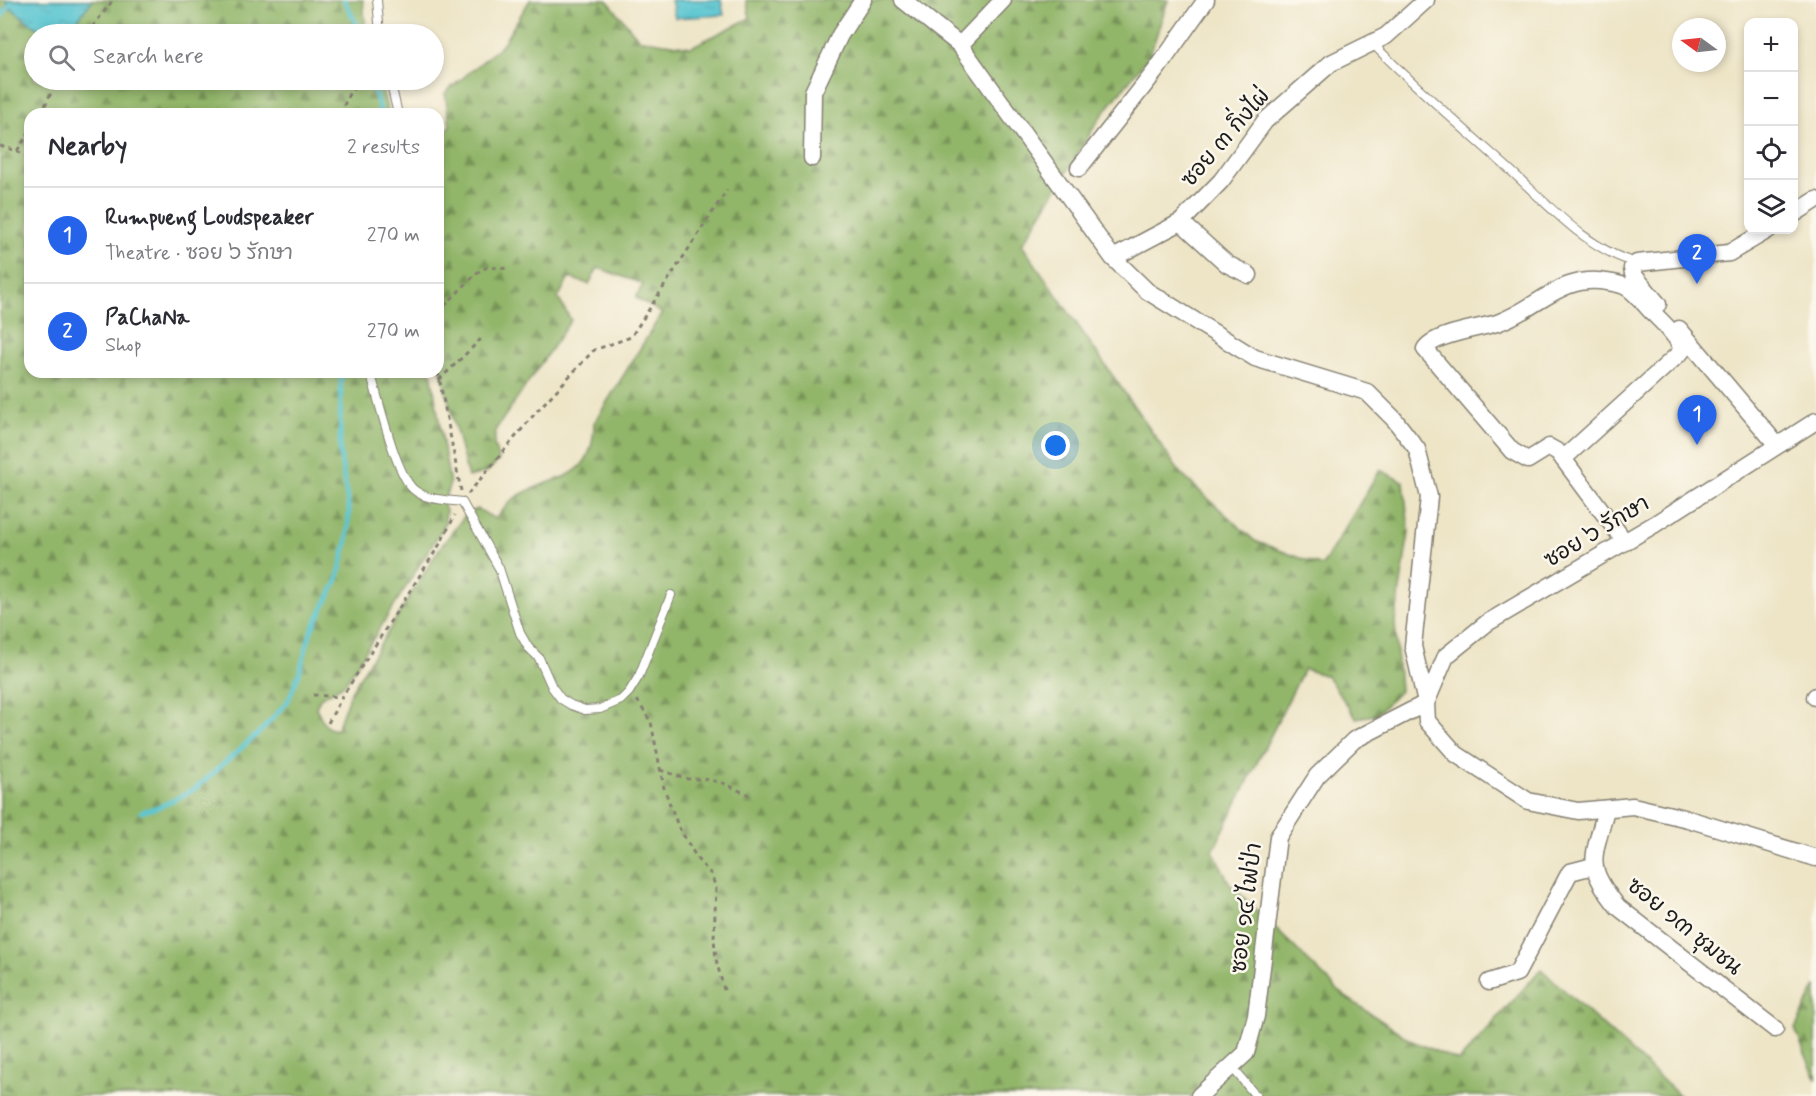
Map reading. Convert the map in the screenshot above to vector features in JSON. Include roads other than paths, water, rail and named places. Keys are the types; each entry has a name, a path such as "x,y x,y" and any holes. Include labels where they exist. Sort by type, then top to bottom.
{"street":[{"path":"812,158 813,92 840,35 863,0"},
{"path":"903,0 960,45 1113,258 1147,291 1255,358 1367,392 1394,419 1417,449 1429,497 1413,646 1426,703 1427,721 1456,754 1528,801 1578,811 1633,806 1688,819 1816,858"},
{"path":"960,45 1003,0"},
{"path":"1079,168 1157,69 1206,0"},
{"name":"ซอย ๓ กิ่งไผ่","path":"1113,258 1181,222 1221,181 1265,122 1331,63 1386,36 1426,0"},
{"path":"1798,211 1816,200"},
{"path":"1181,222 1227,264 1249,275"},
{"path":"1761,234 1729,253 1637,263 1632,268 1633,274 1778,444"},
{"path":"1563,459 1682,351 1679,343 1654,314 1628,288 1618,284 1587,279 1570,283 1499,322 1441,338 1426,348 1512,451 1528,460 1549,447 1554,448 1625,542"},
{"name":"ซอย ๖ รักษา","path":"1426,703 1446,656 1487,623 1625,542 1816,421"},
{"name":"ซอย ๑๔ ไฟป่า","path":"1199,1096 1246,1053 1256,1016 1278,837 1317,776 1354,740 1426,703"},
{"path":"1489,982 1517,973 1570,872 1593,866 1606,809"},
{"name":"ซอย ๑๓ ชุมชน","path":"1593,866 1599,883 1618,907 1775,1029"}],"lane":[{"path":"377,0 379,24"},
{"path":"1372,43 1405,76 1576,229 1618,258 1637,263"},
{"path":"392,90 397,108"},
{"path":"372,378 404,474 414,489 427,497 462,502 499,568 520,633 538,658 552,687 561,699 585,710 600,709 621,700 639,676 671,595"},
{"path":"1231,1066 1256,1096"}],"water":[{"path":"6,0 92,0 73,24 32,24 9,6"},
{"path":"671,0 721,0 724,15 675,18"}],"waterway":[{"path":"344,0 357,24"},
{"path":"0,18 9,6"},
{"path":"374,90 379,108"},
{"path":"141,812 161,806 195,789 263,729 288,701 299,674 311,631 337,581 347,541 349,511 340,453 341,378"}],"place":[{"name":"PaChaNa","path":"1697,284"},
{"name":"Rumpueng Loudspeaker","path":"1697,445"}]}
